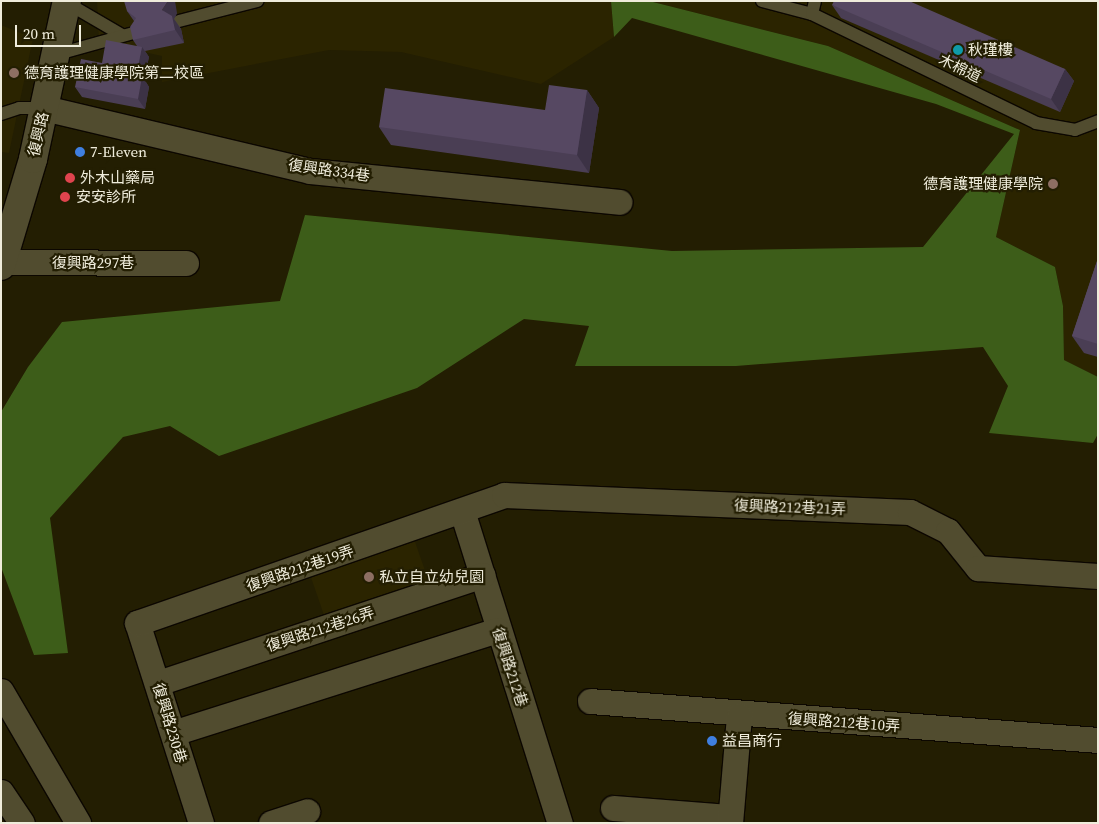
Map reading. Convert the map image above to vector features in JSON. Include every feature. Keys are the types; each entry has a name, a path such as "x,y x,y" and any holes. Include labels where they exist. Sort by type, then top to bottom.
{"street":[{"name":"復興路","path":"2,263 22,199 58,54 67,2"},
{"name":"復興路334巷","path":"44,108 310,171 619,202"},
{"name":"復興路297巷","path":"2,263 186,263"},
{"name":"復興路212巷21弄","path":"462,511 504,495 910,512 948,531 978,568 1098,576"},
{"name":"復興路212巷","path":"462,511 483,575 497,630 560,823"},
{"name":"復興路212巷19弄","path":"137,623 462,511"},
{"name":"復興路212巷26弄","path":"158,683 483,575"},
{"name":"復興路230巷","path":"137,623 158,683 201,823"},
{"path":"173,732 497,630"},
{"path":"1,691 78,823"},
{"name":"復興路212巷10弄","path":"590,701 739,715 1098,740"},
{"path":"613,808 729,820 739,715"},
{"path":"1,792 22,823"},
{"path":"271,823 307,812"}],"lane":[{"path":"179,21 257,1"},
{"name":"木棉道","path":"762,1 812,14 1036,123 1075,130 1098,121"},
{"path":"812,14 816,1"},
{"path":"67,2 122,35"},
{"path":"58,54 137,32"},
{"path":"1,114 19,108 44,108"}],"shaded area":[{"path":"97,1 611,1 614,37 541,84 401,52 329,50 162,82 162,56 99,42"},
{"name":"德育護理健康學院","path":"649,1 1098,1 1098,377 1064,360 1063,306 1055,267 996,237 1020,130 828,46"},
{"name":"德育護理健康學院第二校區","path":"1,25 33,38 9,153 1,152"},
{"name":"私立自立幼兒園","path":"411,530 431,588 327,623 307,566"}],"green space":[{"path":"611,1 649,1 828,46 1020,130 996,237 1055,267 1063,306 1064,360 1098,377 1098,434 1093,443 989,433 1008,386 983,347 736,366 575,366 589,326 524,319 417,388 219,456 170,426 123,437 50,518 68,653 34,655 1,567 1,412 28,367 62,322 280,301 305,215 672,251 923,247 1014,134 936,104 632,18 614,37"}],"building":[{"path":"124,1 168,1 162,10 172,16 175,30 133,40 130,27 136,18 127,11"},
{"name":"秋瑾樓","path":"834,1 909,1 1065,69 1051,99 832,5"},
{"path":"106,40 142,47 136,76 142,77 138,99 75,87 81,59 102,63"},
{"path":"549,85 587,90 577,155 379,127 385,88 545,110"},
{"path":"1098,258 1098,344 1072,336"}],"place":[{"name":"秋瑾樓","path":"958,50"},
{"name":"德育護理健康學院第二校區","path":"14,73"},
{"name":"7-Eleven","path":"80,152"},
{"name":"外木山藥局","path":"70,178"},
{"name":"德育護理健康學院","path":"1053,184"},
{"name":"安安診所","path":"65,197"},
{"name":"私立自立幼兒園","path":"369,577"},
{"name":"益昌商行","path":"712,741"}]}
